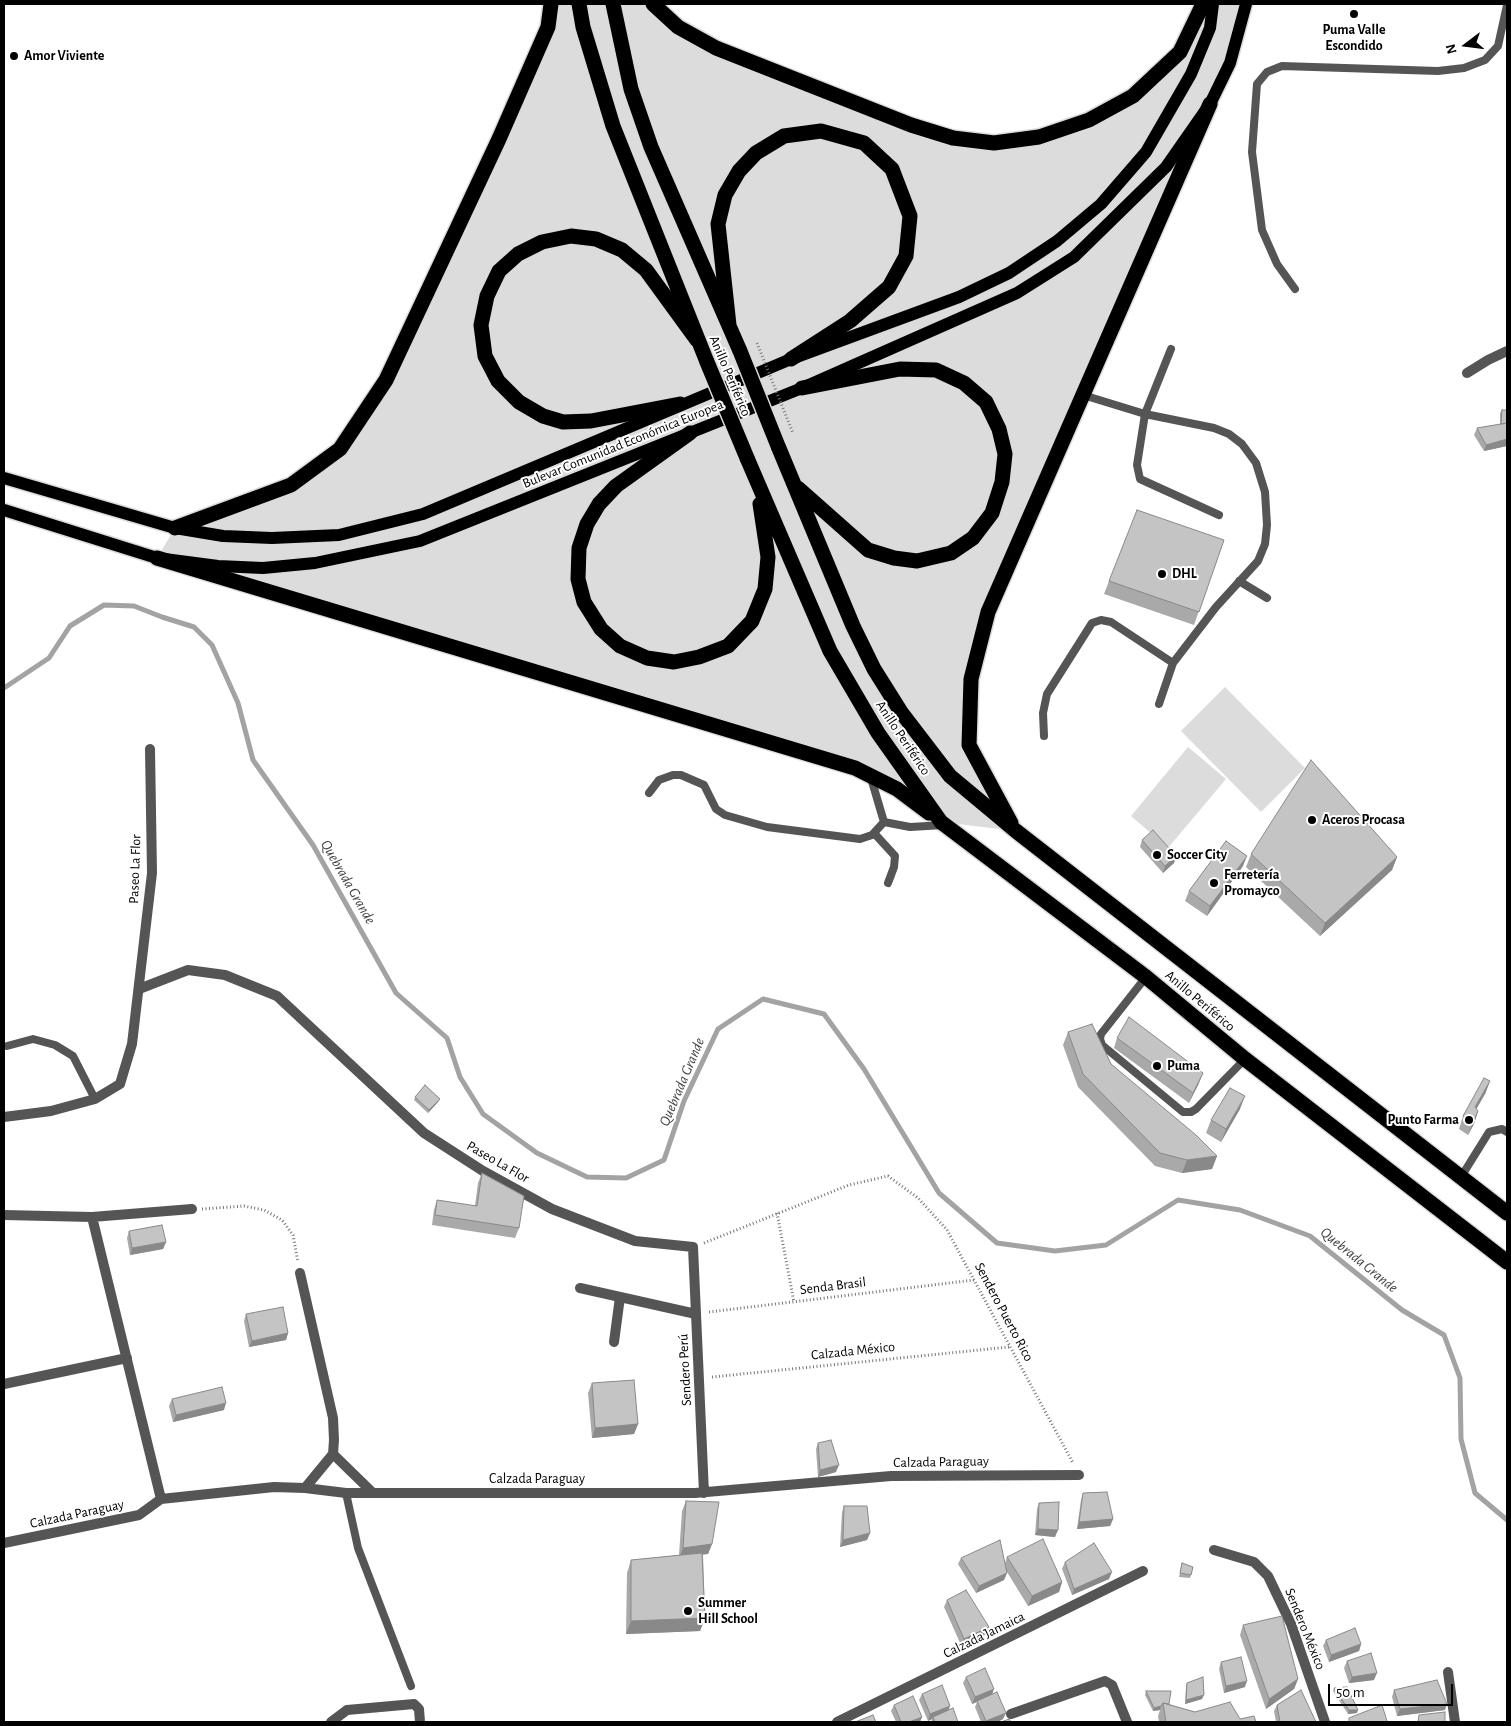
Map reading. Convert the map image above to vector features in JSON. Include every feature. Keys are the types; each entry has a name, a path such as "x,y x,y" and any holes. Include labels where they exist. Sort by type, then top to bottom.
{"highway":[{"path":"175,528 291,485 340,449 386,380 548,27 551,4"},
{"name":"Anillo Periférico","path":"579,4 583,26 613,126 697,340 830,651 878,733 943,824 1146,977 1245,1059 1507,1262"},
{"name":"Anillo Periférico","path":"613,4 632,89 651,147 740,351 853,626 874,669 901,712 950,776 1016,831 1507,1213"},
{"path":"652,4 678,27 716,48 911,125 953,138 994,142 1040,137 1089,120 1132,96 1180,52 1203,4"},
{"path":"1016,831 969,745 971,678 988,612 1210,104"},
{"path":"729,325 718,224 725,195 739,171 756,153 784,136 821,131 864,143 892,169 910,216 906,256 889,287 850,322 790,359"},
{"path":"680,404 591,421 563,422 543,416 519,402 498,381 485,356 481,325 487,296 499,271 518,254 542,242 571,236 596,239 622,250 646,270 697,340"},
{"path":"795,485 868,550 894,558 917,561 951,553 973,538 992,513 1002,482 1005,454 999,429 986,402 964,383 936,370 900,369 802,388"},
{"path":"690,433 616,486 599,504 587,524 579,548 578,578 584,602 601,629 620,646 647,658 674,662 700,657 728,646 752,622 765,589 768,557 757,483"},
{"path":"157,558 855,768 897,789 943,824"}],"main road":[{"name":"Bulevar Comunidad Económica Europea","path":"4,478 175,528 223,536 272,538 348,532 424,514 680,404 790,359 959,297 1009,273 1057,241 1100,204 1146,152 1191,74 1210,28 1213,4"},
{"name":"Bulevar Comunidad Económica Europea","path":"4,510 157,558 218,566 263,568 315,563 420,541 802,388 1017,293 1074,257 1166,167 1210,104 1230,62 1246,4"}],"street":[{"path":"1467,373 1488,360 1507,352"},
{"name":"Paseo La Flor","path":"4,1117 50,1111 95,1099 120,1084 132,1044 152,873 150,749"},
{"name":"Paseo La Flor","path":"139,989 188,970 225,975 277,996 424,1133 483,1171 552,1209 636,1241 693,1247"},
{"path":"4,1216 92,1216 192,1209"},
{"path":"92,1216 161,1499"},
{"name":"Sendero Perú","path":"693,1247 704,1492"},
{"path":"300,1273 333,1418 333,1454 305,1488"},
{"path":"580,1288 696,1314"},
{"path":"614,1342 620,1297"},
{"path":"4,1384 127,1358"},
{"path":"333,1454 373,1493"},
{"name":"Calzada Paraguay","path":"4,1543 139,1515 161,1499 274,1487 305,1488 346,1493 704,1492 891,1476 1079,1475"},
{"name":"Sendero México","path":"1214,1550 1254,1562 1268,1576 1291,1624 1325,1722"},
{"name":"Calzada Jamaica","path":"837,1722 1143,1571"},
{"path":"1448,1672 1456,1722"},
{"path":"1011,1714 1105,1681 1112,1685 1126,1722"},
{"path":"331,1722 347,1710 414,1704 419,1709 420,1722"}],"lane":[{"path":"1295,289 1277,264 1261,220 1252,152 1257,84 1267,72 1282,66 1438,71 1464,68 1485,60 1498,46 1507,5"},
{"path":"1171,349 1145,414 1137,465 1140,479 1219,515"},
{"path":"1083,395 1145,414 1214,428 1229,434 1242,444 1256,462 1265,492 1267,525 1265,544 1258,561 1216,607 1174,662 1159,704"},
{"path":"1239,582 1267,598"},
{"path":"1044,736 1043,713 1047,694 1092,623 1101,620 1111,622 1174,662"},
{"path":"649,793 659,780 673,775 681,775 704,786 719,812 767,828 860,839 874,833 884,822"},
{"path":"871,776 884,822"},
{"path":"884,822 910,827 943,824"},
{"path":"874,833 895,856 894,867 888,883"},
{"path":"1146,977 1101,1034 1102,1045 1183,1112 1191,1112 1196,1109 1245,1059"},
{"path":"7,1046 33,1040 55,1045 73,1056 95,1099"},
{"path":"1461,1177 1489,1132 1502,1129 1507,1132"},
{"path":"346,1493 358,1548 411,1686"}],"path":[{"path":"757,343 793,433"},
{"name":"Sendero Puerto Rico","path":"777,1213 850,1185 888,1176 918,1198 947,1230 1079,1475"},
{"path":"192,1209 244,1206 264,1210 282,1220 293,1235 300,1273"},
{"path":"693,1247 777,1213 794,1302"},
{"name":"Senda Brasil","path":"696,1314 974,1280"},
{"name":"Calzada México","path":"699,1378 1010,1347"}],"shaded area":[{"path":"551,4 653,4 678,27 911,125 994,143 1089,120 1180,52 1208,4 1246,4 1230,63 988,612 971,679 969,745 1016,831 941,822 855,768 157,558 175,528 291,485 340,449 386,380"},
{"path":"1225,687 1305,768 1261,812 1181,731"},
{"path":"1188,747 1226,779 1168,848 1131,816"}],"building":[{"path":"1502,410 1507,410 1507,423 1501,424"},
{"path":"1507,423 1507,439 1486,445 1477,428"},
{"name":"DHL","path":"1137,510 1224,540 1199,612 1109,581"},
{"name":"Aceros Procasa","path":"1311,760 1397,857 1325,923 1251,854"},
{"path":"1153,830 1176,856 1165,866 1142,840"},
{"name":"Ferretería Promayco","path":"1226,841 1247,856 1210,906 1189,891"},
{"path":"1129,1017 1203,1073 1193,1093 1117,1038"},
{"path":"1092,1024 1111,1064 1196,1135 1217,1156 1187,1160 1160,1153 1083,1074 1068,1032"},
{"path":"1484,1078 1490,1081 1475,1107 1478,1111 1473,1122 1463,1116"},
{"path":"425,1085 440,1099 429,1110 415,1097"},
{"path":"1230,1088 1245,1096 1226,1129 1211,1120"},
{"path":"482,1173 524,1196 519,1228 435,1215 437,1200 477,1206"},
{"path":"162,1225 166,1242 132,1248 129,1231"},
{"path":"283,1307 288,1333 252,1341 246,1314"},
{"path":"634,1380 638,1424 595,1428 592,1383"},
{"path":"222,1387 226,1403 176,1415 172,1399"},
{"path":"831,1440 839,1465 820,1470 818,1443"},
{"path":"1107,1492 1113,1519 1079,1522 1083,1493"},
{"path":"686,1501 719,1502 712,1544 683,1548"},
{"path":"1059,1502 1058,1530 1038,1529 1039,1503"},
{"path":"844,1506 867,1506 870,1533 843,1540"},
{"path":"1043,1539 1062,1582 1032,1596 1007,1557"},
{"path":"1000,1540 1007,1573 979,1586 961,1558"},
{"path":"1094,1543 1112,1572 1074,1589 1065,1562"},
{"path":"702,1553 705,1618 631,1621 631,1560"},
{"path":"1182,1563 1193,1567 1191,1575 1180,1573"},
{"path":"966,1590 989,1627 964,1639 947,1600"},
{"path":"1282,1616 1298,1679 1269,1699 1243,1625"},
{"path":"1355,1628 1361,1644 1331,1655 1326,1640"},
{"path":"1371,1653 1377,1673 1352,1677 1347,1661"},
{"path":"1241,1657 1247,1681 1226,1686 1221,1662"},
{"path":"985,1668 994,1689 975,1697 966,1677"},
{"path":"1203,1677 1204,1695 1186,1700 1187,1683"},
{"path":"1437,1680 1447,1704 1400,1709 1394,1690"},
{"path":"942,1685 950,1706 930,1714 922,1694"},
{"path":"1347,1687 1358,1710 1349,1710 1334,1688"},
{"path":"1301,1690 1316,1722 1280,1722 1277,1705"},
{"path":"1146,1691 1171,1691 1169,1704 1163,1703 1161,1706 1154,1708"},
{"path":"997,1692 1006,1713 986,1721 977,1701"},
{"path":"913,1696 922,1717 909,1722 901,1722 894,1705"},
{"path":"1230,1702 1240,1719 1254,1716 1256,1722 1166,1722 1163,1703 1195,1712"},
{"path":"1382,1705 1387,1721 1349,1722 1349,1718"},
{"path":"953,1708 958,1722 935,1722 933,1717"},
{"path":"1445,1712 1445,1722 1418,1722 1419,1715"},
{"path":"873,1715 876,1722 855,1722"}],"waterway":[{"name":"Quebrada Grande","path":"4,688 49,658 70,626 104,605 134,606 194,627 212,645 238,703 253,760 313,845 396,993 447,1038 460,1077 483,1114 537,1153 587,1177 626,1178 664,1160 684,1101 718,1029 763,999 824,1014 864,1069 939,1193 997,1243 1055,1251 1106,1245 1178,1200 1240,1210 1310,1236 1402,1310 1444,1335 1460,1378 1461,1439 1475,1493 1507,1520"}],"place":[{"name":"Puma Valle Escondido","path":"1354,14"},
{"name":"Amor Viviente","path":"14,56"},
{"name":"DHL","path":"1162,574"},
{"name":"Aceros Procasa","path":"1312,820"},
{"name":"Soccer City","path":"1157,855"},
{"name":"Ferretería Promayco","path":"1214,883"},
{"name":"Puma","path":"1157,1066"},
{"name":"Punto Farma","path":"1469,1120"},
{"name":"Summer Hill School","path":"688,1611"}]}
